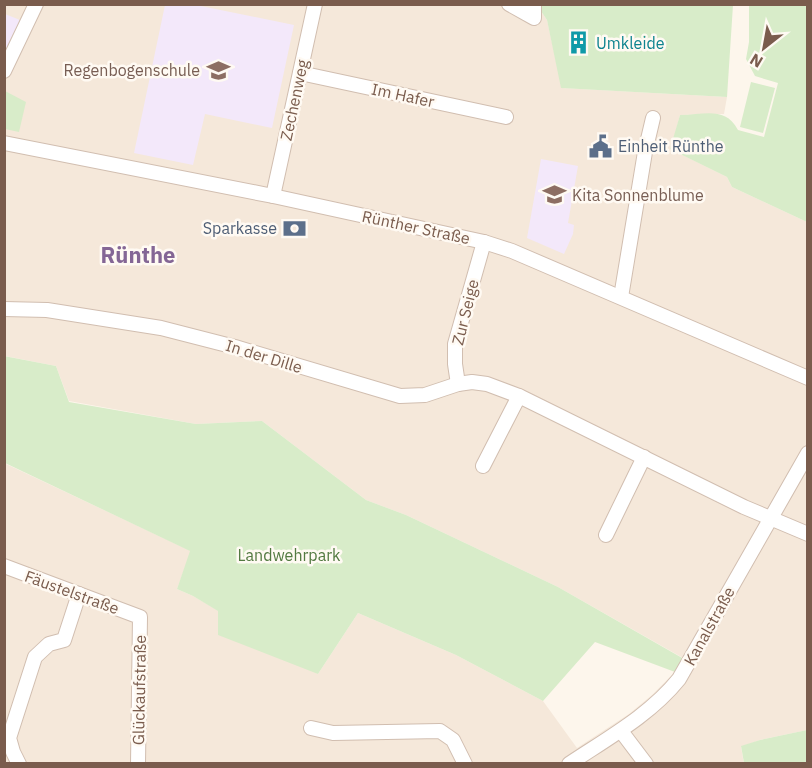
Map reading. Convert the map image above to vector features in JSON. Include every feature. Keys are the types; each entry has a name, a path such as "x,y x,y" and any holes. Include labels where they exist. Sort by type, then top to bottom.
{"street":[{"path":"4,70 36,4"},
{"name":"Zechenweg","path":"273,196 315,4"},
{"path":"509,4 534,18 534,4"},
{"name":"Im Hafer","path":"300,73 506,117"},
{"path":"621,297 645,152 653,118"},
{"name":"Rünther Straße","path":"4,143 273,196 513,250 807,378"},
{"name":"Zur Seige","path":"458,384 455,344 484,242"},
{"name":"In der Dille","path":"4,309 47,310 161,328 226,344 400,396 425,395 458,384 472,382 487,384 519,396 769,519 807,534"},
{"path":"483,466 519,396"},
{"name":"Kanalstraße","path":"569,764 621,730 663,698 679,679 807,453"},
{"path":"606,535 644,457"},
{"name":"Fäustelstraße","path":"4,567 140,617"},
{"path":"19,764 9,738 35,657 49,644 63,640 79,594"},
{"name":"Glückaufstraße","path":"138,764 140,617"},
{"path":"311,728 333,733 440,731 453,740 465,764"},
{"path":"621,730 646,764"}],"shaded area":[{"path":"5,5 541,5 541,11 547,20 562,88 727,97 724,114 680,115 671,149 727,177 732,187 807,222 807,730 760,740 741,747 744,764 5,763 4,463 191,551 177,589 219,611 318,674 358,613 456,655 543,701 577,748 629,714 652,695 675,672 683,658 558,587 406,515 366,500 262,421 196,424 69,401 56,366 5,356"},
{"name":"Regenbogenschule","path":"165,5 196,5 294,25 272,128 205,114 193,165 134,153"},
{"path":"5,14 20,20 5,53"},
{"name":"Kita Sonnenblume","path":"541,159 578,166 568,223 574,225 573,234 564,254 527,238"}],"green space":[{"path":"541,5 733,5 727,97 561,88 547,20 541,11"},
{"path":"749,5 807,5 807,222 732,187 727,177 670,149 680,115 706,113 721,115 733,122 738,130 764,137 778,83 755,76 746,59 749,42"},
{"path":"751,82 775,88 763,133 740,127"},
{"path":"5,91 26,102 19,132 5,129"},
{"name":"Landwehrpark","path":"4,356 56,366 69,402 196,424 262,421 366,500 406,515 558,587 684,659 675,672 595,642 543,701 456,655 358,613 318,674 218,635 218,611 177,589 190,551 5,463"},
{"path":"807,730 807,763 744,763 741,746"}],"place":[{"name":"Umkleide","path":"578,43"},
{"name":"Regenbogenschule","path":"218,70"},
{"name":"Einheit Rünthe","path":"600,146"},
{"name":"Kita Sonnenblume","path":"554,195"},
{"name":"Sparkasse","path":"295,228"}],"district":[{"name":"Rünthe","path":"138,255"}]}
